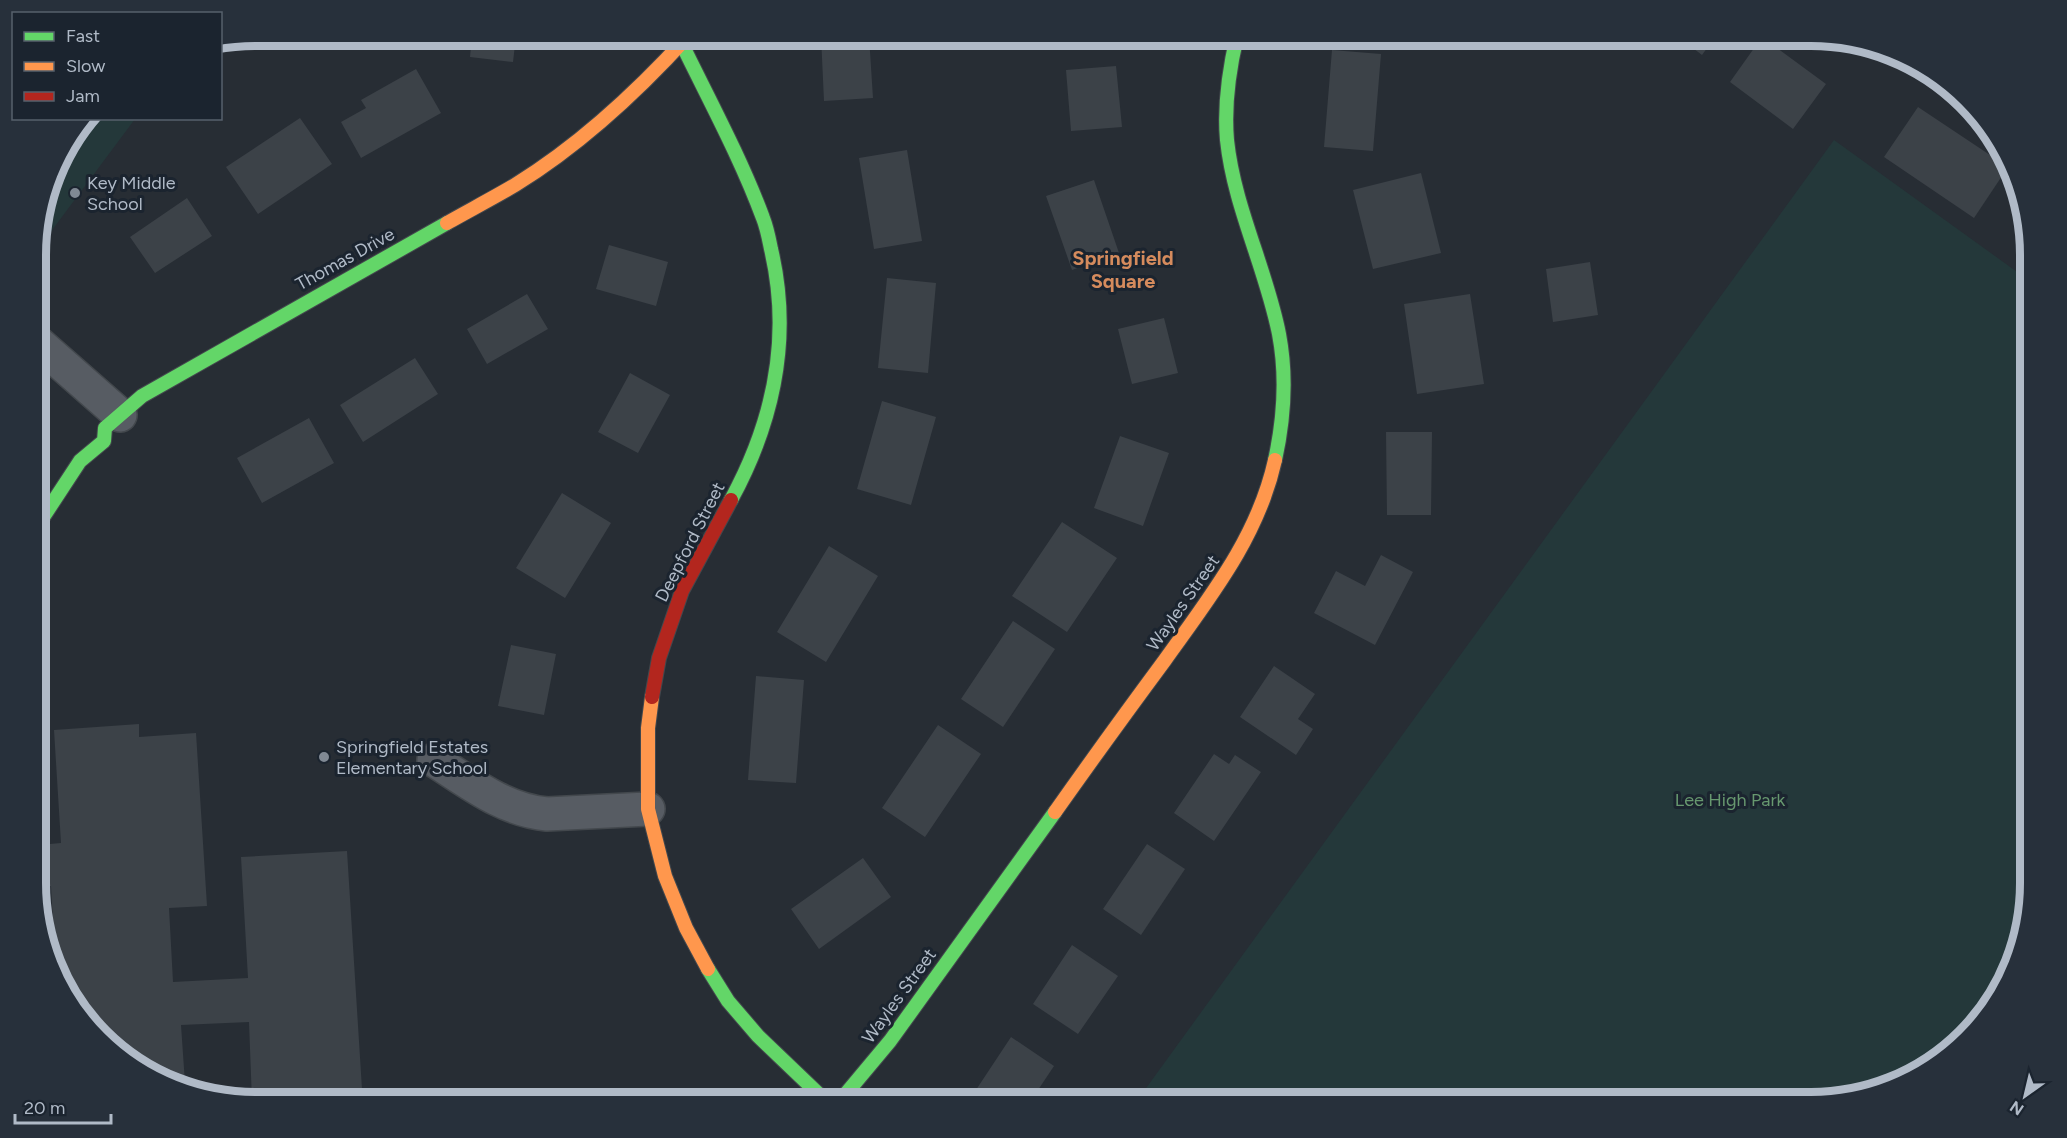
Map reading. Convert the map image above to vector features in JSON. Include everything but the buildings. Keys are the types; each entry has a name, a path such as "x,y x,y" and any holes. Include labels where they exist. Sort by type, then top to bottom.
{"street":[{"name":"Thomas Drive","path":"46,513 80,461 104,441 105,428 142,396 515,185 547,164 610,114 648,79 676,46"},
{"name":"Deepford Street","path":"687,46 764,220 778,278 781,335 774,391 760,441 741,482 682,591 659,658 648,728 648,809 665,876 686,928 706,968 728,1001 758,1036 816,1092"},
{"name":"Wayles Street","path":"848,1092 890,1041 1225,576 1249,535 1266,494 1278,450 1283,416 1284,377 1282,350 1275,318 1236,183 1229,149 1226,121 1227,93 1234,46"},
{"path":"46,350 120,415"},
{"path":"434,760 501,802 532,813 648,809"}],"green space":[{"path":"96,120 134,120 47,236 54,201 62,176 82,139"},
{"name":"Lee High Park","path":"1834,140 2020,274 2020,896 2009,950 1999,975 1977,1010 1959,1030 1939,1048 1891,1076 1839,1090 1144,1091"}],"traffic: fast":[{"path":"683,46 754,195 767,230 777,282 780,315 775,378 758,440 731,500"},
{"path":"1235,46 1228,88 1227,140 1236,189 1279,334 1283,366 1283,397 1281,429 1275,460"},
{"path":"46,513 80,461 104,441 105,428 142,396 447,223"},
{"path":"848,1092 890,1041 1055,812"},
{"path":"708,969 728,1001 758,1036 816,1092"}],"traffic: slow":[{"path":"447,223 515,185 562,153 628,97 678,46"},
{"path":"1055,812 1215,589 1245,541 1257,515 1275,460"},
{"path":"652,697 648,728 648,809 665,876 686,928 708,969"}],"traffic: jam":[{"path":"652,697 659,658 682,591 731,500"}],"place":[{"name":"Key Middle School","path":"75,193"},
{"name":"Springfield Estates Elementary School","path":"324,757"}],"district":[{"name":"Springfield Square","path":"1123,270"}]}
